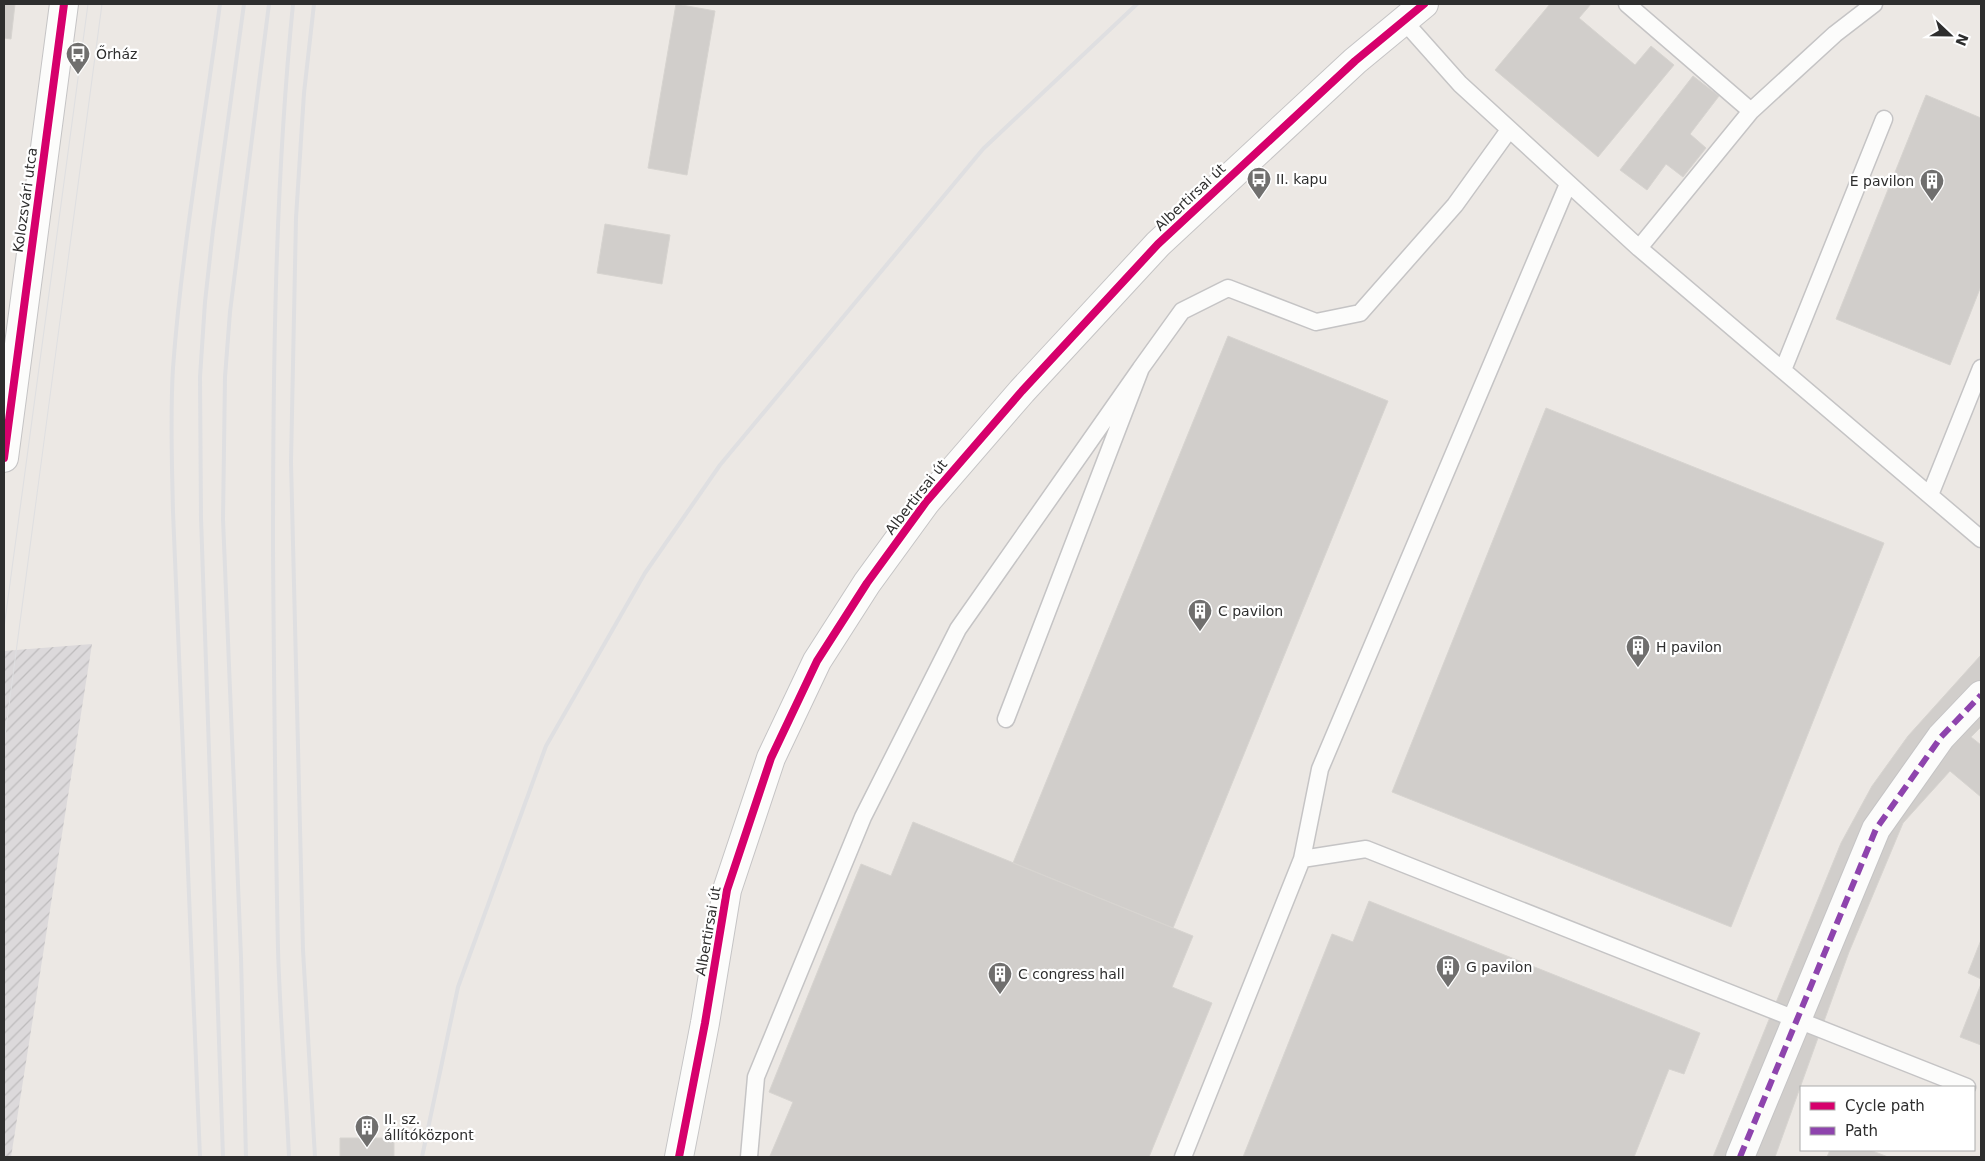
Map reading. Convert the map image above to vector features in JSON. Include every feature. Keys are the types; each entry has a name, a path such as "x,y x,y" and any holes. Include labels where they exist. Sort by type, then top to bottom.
{"street":[{"name":"Kolozsvári utca","path":"4,458 64,4"},
{"name":"Albertirsai út","path":"678,1157 705,1023 727,890 771,758 817,661 867,583 926,502 1022,391 1158,244 1405,12 1424,4"},
{"path":"1740,1157 1876,829 1941,737 1981,695"}],"lane":[{"path":"1627,4 1751,111"},
{"path":"1639,248 1751,111 1835,34 1874,4"},
{"path":"1405,12 1460,84 1568,184 1639,248 1981,539"},
{"path":"1782,370 1884,119"},
{"path":"749,1157 756,1077 863,817 958,629 1182,311 1228,288 1316,322 1360,313 1455,205 1509,130"},
{"path":"1183,1157 1302,859 1320,769 1568,184"},
{"path":"1006,719 1141,368"},
{"path":"1930,495 1981,368"},
{"path":"1302,859 1366,849 1796,1021 1964,1086"}],"shaded area":[{"path":"92,644 11,1157 4,1157 4,651"}],"building":[{"path":"4,4 15,4 11,39 4,38"},
{"path":"676,4 715,11 687,175 648,168"},
{"path":"1550,4 1591,4 1579,18 1635,65 1651,46 1674,65 1598,157 1495,70"},
{"path":"1693,76 1719,96 1690,134 1706,148 1683,177 1666,164 1647,190 1620,170"},
{"name":"E pavilon","path":"1926,95 1981,118 1981,286 1950,365 1836,319"},
{"path":"605,224 670,235 662,284 597,273"},
{"name":"C pavilon","path":"1228,336 1388,401 1173,928 1013,863"},
{"name":"H pavilon","path":"1546,408 1884,543 1731,927 1392,792"},
{"path":"1981,655 1981,727 1971,737 1981,745 1981,797 1950,771 1903,823 1849,952 1775,1157 1713,1157 1841,843 1872,786 1908,736"},
{"name":"C congress hall","path":"913,822 1193,936 1172,987 1212,1003 1149,1157 770,1156 793,1102 769,1092 861,864 891,876"},
{"name":"G pavilon","path":"1369,901 1700,1033 1684,1074 1669,1069 1634,1157 1243,1157 1332,934 1353,942"},
{"path":"1981,940 1981,979 1968,973"},
{"path":"1981,984 1981,1045 1960,1037"},
{"name":"II. sz. állítóközpont","path":"340,1138 394,1138 394,1157 340,1157"},
{"path":"1830,1151 1873,1151 1888,1157 1827,1157"}],"tram line":[{"path":"4,628 88,4"},
{"path":"4,743 102,4"}],"railway":[{"path":"200,1157 173,512 172,404 173,368 182,277 220,4"},
{"path":"223,1157 201,518 200,377 205,302 213,230 244,4"},
{"path":"246,1157 241,957 223,519 225,377 230,312 269,4"},
{"path":"289,1157 278,949 273,480 276,276 282,140 293,4"},
{"path":"314,4 304,93 296,218 291,462 303,950 315,1157"},
{"path":"422,1157 458,987 546,746 645,573 720,465 983,149 1137,4"}],"marked path":[{"path":"1740,1157 1876,829 1941,737 1981,695"}],"cycle path":[{"path":"4,458 64,4"},
{"path":"679,1157 705,1023 727,890 771,758 817,661 867,583 926,502 1022,391 1158,244 1355,61 1424,4"}],"place":[{"name":"Őrház","path":"78,75"},
{"name":"II. kapu","path":"1259,200"},
{"name":"E pavilon","path":"1932,202"},
{"name":"C pavilon","path":"1200,632"},
{"name":"H pavilon","path":"1638,668"},
{"name":"G pavilon","path":"1448,988"},
{"name":"C congress hall","path":"1000,995"},
{"name":"II. sz. állítóközpont","path":"367,1148"}]}
